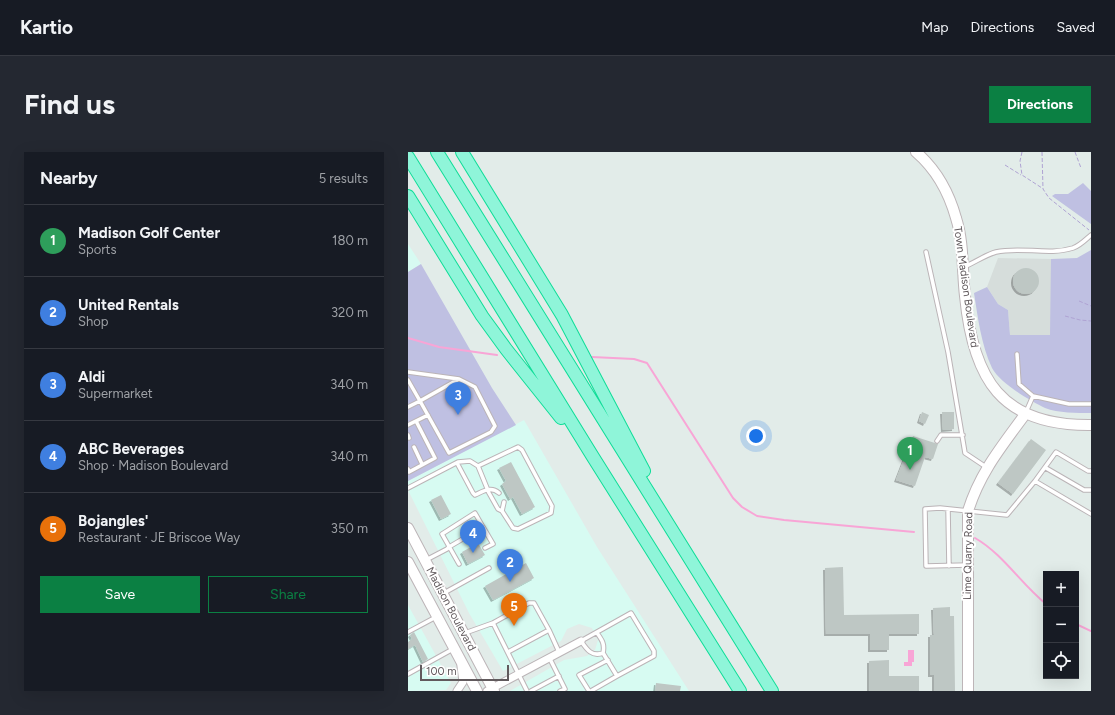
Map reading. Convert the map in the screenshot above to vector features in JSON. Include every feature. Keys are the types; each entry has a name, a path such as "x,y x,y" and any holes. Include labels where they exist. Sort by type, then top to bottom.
{"highway":[{"path":"437,152 772,691"},
{"path":"462,152 562,315 650,483 676,537"},
{"path":"408,157 593,457 740,691"},
{"path":"408,196 482,316 506,349 593,457"}],"street":[{"name":"Town Madison Boulevard","path":"916,152 934,170 946,190 959,230 970,336 975,355 985,376 1005,400 1026,413 1053,423 1091,425"},
{"name":"Lime Quarry Road","path":"968,691 968,511 975,488 987,468 1026,413"},
{"name":"Madison Boulevard","path":"408,528 443,593 491,690"},
{"path":"409,567 425,560"},
{"name":"Madison Boulevard","path":"409,567 477,691"},
{"path":"491,690 519,673 581,641"},
{"path":"457,691 463,682 460,660"}],"lane":[{"path":"963,268 995,252 1016,250 1037,252 1074,248 1091,235"},
{"path":"926,252 948,352 965,453 987,468"},
{"path":"1017,354 1019,384 1033,396 1069,404 1091,404"},
{"path":"408,372 459,379 475,387 495,426 490,432 449,454 420,401 410,387 408,380"},
{"path":"408,407 459,379"},
{"path":"1026,413 1033,396"},
{"path":"408,425 428,415"},
{"path":"408,469 409,472 435,458 416,421"},
{"path":"937,441 941,435 962,435"},
{"path":"414,447 422,464"},
{"path":"408,488 457,462 470,461 478,466 498,509 502,510 515,530 550,513 552,510 552,506 522,450 518,447 478,466"},
{"path":"968,565 926,566 925,510 948,509 1007,515 1046,468 1056,452 1088,471 1091,471"},
{"path":"457,462 473,494 475,495 488,489 495,490 499,494"},
{"path":"1046,468 1084,490 1091,490"},
{"path":"1035,481 1091,514"},
{"path":"502,510 504,502"},
{"path":"948,509 949,566"},
{"path":"459,564 442,534 475,513 493,544 485,548"},
{"path":"425,560 483,527"},
{"path":"443,593 489,568"},
{"path":"464,634 493,623 532,603 536,605 560,652"},
{"path":"603,653 594,654 589,652 581,641 631,613 654,651 654,656 590,691 580,675 608,660"},
{"path":"408,632 437,616"},
{"path":"493,623 519,673 526,691"},
{"path":"508,652 549,630"},
{"path":"597,633 604,642 603,653 617,676"},
{"path":"408,674 454,648"},
{"path":"549,657 565,690 560,691"},
{"path":"530,691 559,676"}],"path":[{"path":"1022,152 1020,161 1022,175"},
{"path":"1042,152 1043,189"},
{"path":"1075,152 1081,168"},
{"path":"1005,165 1043,189 1049,198 1091,232"},
{"path":"1079,301 1091,306"},
{"path":"1065,316 1091,321"}],"shaded area":[{"path":"1083,183 1091,191 1091,224 1052,196 1055,194 1068,194"},
{"path":"408,244 421,264 408,272"},
{"path":"1091,250 1091,413 1050,410 1016,391 1002,380 992,368 983,340 974,293 987,287 998,304 1008,310 1010,335 1050,335 1051,259 1077,258"},
{"path":"998,258 1051,259 1051,335 1010,335 1008,310 998,304 987,287"},
{"path":"421,264 492,388 516,425 408,481 408,272"},
{"path":"524,420 597,547 689,691 510,691 564,660 587,656 595,650 598,640 592,628 579,624 567,629 561,641 503,671 469,613 408,490 408,481"},
{"path":"408,605 451,683 446,690 408,691"},
{"path":"908,650 914,650 914,662 912,662 912,666 904,666 904,662 908,662"}],"building":[{"path":"1026,268 1035,272 1039,281 1035,290 1026,294 1017,290 1013,281 1017,272"},
{"path":"922,412 929,415 925,424 919,421"},
{"path":"942,412 954,412 954,429 943,430"},
{"path":"913,436 938,444 933,459 925,457 915,486 896,480"},
{"path":"1031,439 1046,450 1013,494 998,483"},
{"path":"511,462 535,507 522,514 513,497 510,499 502,484 506,481 499,468"},
{"path":"441,495 451,514 441,519 431,500"},
{"path":"478,543 485,555 468,564 462,552"},
{"path":"526,563 534,578 493,600 485,586"},
{"path":"843,567 844,615 919,614 919,634 889,634 889,650 870,650 870,634 826,634 825,568"},
{"path":"950,607 950,616 954,616 955,691 934,691 934,675 930,675 930,635 934,635 933,608"},
{"path":"414,632 428,659 423,662 415,645 408,649 408,642 412,639 410,635"},
{"path":"889,660 889,676 919,676 919,691 869,691 869,661"},
{"path":"656,683 681,686 680,691 655,691"}],"waterway":[{"path":"408,338 439,347 497,355"},
{"path":"592,357 634,359 647,363 733,498 742,507 757,516 784,520 914,532"},
{"path":"975,538 994,552 1028,588 1043,601"},
{"path":"1079,625 1091,631"}],"place":[{"name":"Aldi","path":"458,415"},
{"name":"Madison Golf Center","path":"910,470"},
{"name":"ABC Beverages","path":"473,553"},
{"name":"United Rentals","path":"510,582"},
{"name":"Bojangles'","path":"514,626"}]}
